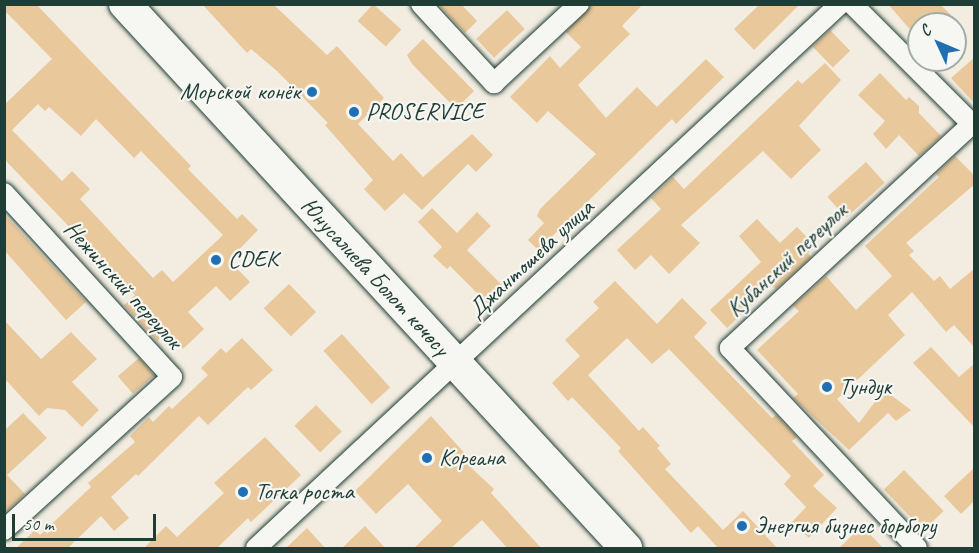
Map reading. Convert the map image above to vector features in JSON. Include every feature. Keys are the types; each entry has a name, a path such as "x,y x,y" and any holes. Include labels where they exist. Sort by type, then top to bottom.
{"main road":[{"name":"Юнусалиева Болот көчөсү","path":"125,4 626,549"}],"street":[{"path":"421,4 494,83 579,4"},
{"name":"Джантошева улица","path":"256,549 456,365 840,4"},
{"path":"852,4 974,123"},
{"name":"Кубанский переулок","path":"916,549 730,348 974,123"},
{"name":"Нежинский переулок","path":"4,193 172,377 4,530"}],"building":[{"path":"4,4 36,4 191,166 188,169 237,219 242,214 258,230 229,260 250,282 230,301 216,286 188,312 204,329 183,349 167,332 157,341 124,305 135,295 4,159 4,105 52,59 4,10","holes":["38,104 45,111 49,107 81,136 96,119 134,158 141,151 223,235 173,282 162,270 153,278 80,199 90,189 72,171 62,181 12,130"]},
{"path":"202,4 273,4 327,55 337,46 384,98 358,124 393,161 401,153 423,177 472,134 493,155 476,172 468,164 422,210 404,193 385,211 364,189 373,180 325,125 328,123 277,71 251,49 247,53"},
{"path":"373,4 401,29 386,47 358,21"},
{"path":"438,4 461,4 477,21 465,33"},
{"path":"643,4 622,26 630,34 578,85 606,118 637,87 657,107 706,59 724,77 676,124 672,119 538,250 528,240 544,223 537,216 540,209 596,154 548,111 537,123 510,97 550,56 560,68 581,47 566,32 591,5"},
{"path":"760,4 800,4 754,50 734,29"},
{"path":"888,4 940,4 948,12 907,12 907,26"},
{"path":"507,10 525,29 494,58 476,39"},
{"path":"830,30 850,51 833,68 813,47"},
{"path":"423,39 474,91 456,109 412,64 407,55"},
{"path":"975,57 975,104 951,78 958,72 967,72 967,64"},
{"path":"825,63 841,80 799,126 821,150 791,179 763,151 681,225 700,243 669,274 651,255 635,270 617,250 661,209 651,198 673,177 684,189 798,80 802,84"},
{"path":"880,73 906,100 909,97 919,106 919,113 941,136 919,156 899,135 886,149 873,134 885,121 858,95"},
{"path":"955,156 975,176 975,184 906,243 914,251 909,255 934,281 940,276 950,289 975,268 975,348 954,325 946,332 912,292 888,315 905,335 837,399 859,423 884,390 911,410 896,421 888,413 849,450 793,398 798,394 757,350 799,311 793,306 826,276 856,310 892,276 865,246 939,177 936,174"},
{"path":"866,162 885,183 846,218 827,197"},
{"path":"432,208 457,233 477,212 491,226 467,250 505,288 488,304 450,266 447,269 433,256 442,247 418,222"},
{"path":"4,214 86,302 66,320 4,250"},
{"path":"757,219 780,243 797,227 815,246 808,253 811,257 776,289 772,285 727,328 710,310 761,262 739,236"},
{"path":"615,281 657,324 682,298 707,323 694,337 772,418 776,415 797,437 792,441 824,475 813,486 837,508 809,538 792,522 806,507 784,484 791,476 669,349 652,364 627,338 588,375 639,431 643,427 660,446 657,448 671,464 665,469 723,530 743,511 778,549 719,549 698,526 691,533 618,451 621,448 572,397 568,401 552,383 580,356 565,340 599,308 593,302"},
{"path":"289,284 316,312 291,336 264,308"},
{"path":"4,320 41,359 71,332 97,359 72,382 99,410 82,427 65,410 47,408 39,416 4,378"},
{"path":"342,334 390,388 372,404 323,351"},
{"path":"242,338 273,370 251,390 248,387 208,425 199,416 138,476 136,474 111,497 129,518 114,531 101,516 67,549 15,549 35,530 40,535 91,487 88,483 135,442 130,436 149,417 153,422 169,406 172,409 208,375 201,368 221,348 226,353"},
{"path":"931,347 959,377 975,363 975,428 913,363"},
{"path":"139,358 154,375 133,394 118,376"},
{"path":"316,405 342,432 320,452 294,426"},
{"path":"23,413 47,438 7,475 25,494 4,513 4,431"},
{"path":"431,416 469,458 465,462 494,489 491,493 542,549 508,549 482,520 450,549 413,549 442,521 408,484 376,514 355,491"},
{"path":"265,437 301,475 251,522 248,518 216,549 143,549 166,526 177,537 224,493 214,483"},
{"path":"975,467 975,500 961,514 944,496"},
{"path":"904,470 944,511 923,530 884,489"},
{"path":"365,526 386,549 341,549"},
{"path":"862,526 884,549 838,549"},
{"path":"307,528 326,549 285,549"}],"place":[{"name":"Морской конёк","path":"312,92"},
{"name":"PROSERVICE","path":"354,112"},
{"name":"CDEK","path":"216,260"},
{"name":"Тундук","path":"827,387"},
{"name":"Кореана","path":"427,458"},
{"name":"Тогка роста","path":"243,492"},
{"name":"Энергия бизнес борбору","path":"742,526"}]}
